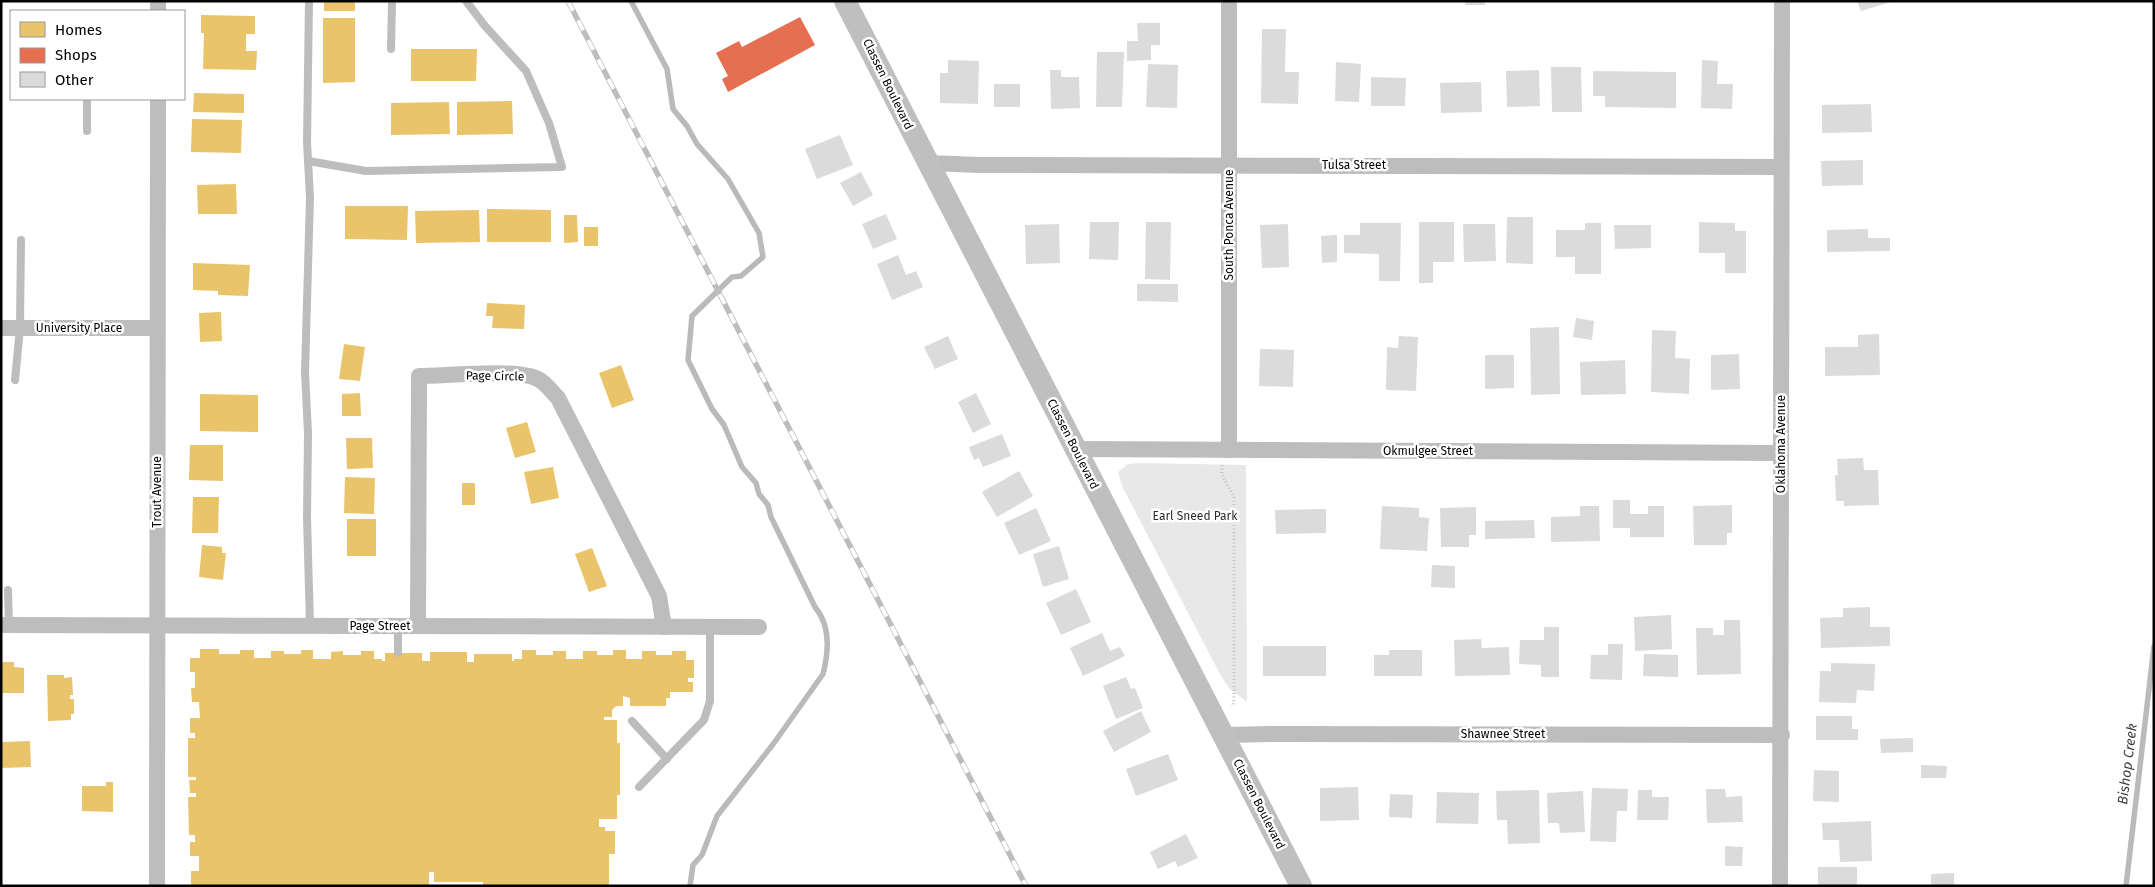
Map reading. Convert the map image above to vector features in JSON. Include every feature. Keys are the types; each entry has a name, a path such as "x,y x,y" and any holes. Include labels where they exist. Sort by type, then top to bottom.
{"main road":[{"name":"Classen Boulevard","path":"845,1 927,164 1302,886"}],"street":[{"name":"South Ponca Avenue","path":"1226,450 1229,1"},
{"name":"Oklahoma Avenue","path":"1780,886 1782,735 1782,1"},
{"name":"Trout Avenue","path":"157,886 158,100"},
{"name":"Tulsa Street","path":"927,164 1781,166"},
{"name":"University Place","path":"1,328 157,328"},
{"name":"Page Circle","path":"418,626 420,376 511,374 528,375 540,380 558,398 659,596 664,627"},
{"name":"Okmulgee Street","path":"1075,449 1781,453"},
{"name":"Page Street","path":"5,625 759,627"},
{"name":"Shawnee Street","path":"1219,728 1782,735"}],"lane":[{"path":"309,1 308,161 310,198 305,372 308,433 307,518 310,626"},
{"path":"391,49 392,1"},
{"path":"308,161 366,172 562,166 549,123 526,71 485,26 466,1"},
{"path":"87,100 87,131"},
{"path":"15,380 20,328 21,240"},
{"path":"5,625 8,590"},
{"path":"398,626 398,653"},
{"path":"639,787 704,720 710,701 710,627"},
{"path":"632,721 667,759"}],"path":[{"path":"1219,728 1234,703 1234,497 1222,475 1226,450"}],"green space":[{"name":"Earl Sneed Park","path":"1128,464 1246,465 1247,702 1230,689 1221,676 1122,486 1118,472"}],"building: Homes":[{"path":"324,1 355,1 355,11 324,11"},
{"path":"201,15 255,16 255,34 246,34 246,51 257,51 256,70 203,69 204,33 201,33"},
{"path":"323,18 355,18 355,82 323,83"},
{"path":"411,49 477,49 476,81 411,81"},
{"path":"194,93 244,94 244,113 193,112"},
{"path":"512,101 513,134 457,135 457,102"},
{"path":"449,102 450,134 391,135 391,103"},
{"path":"192,119 242,120 241,153 191,152"},
{"path":"236,184 237,214 198,214 197,185"},
{"path":"345,206 408,206 407,240 345,239"},
{"path":"487,209 551,210 551,242 487,242"},
{"path":"479,210 480,242 416,243 415,211"},
{"path":"564,215 577,215 578,242 564,243"},
{"path":"584,227 598,227 598,246 584,246"},
{"path":"193,263 250,265 248,296 218,295 218,291 193,290"},
{"path":"487,303 525,305 524,329 492,328 493,316 486,316"},
{"path":"221,312 222,341 200,342 199,313"},
{"path":"344,344 365,347 360,381 339,379"},
{"path":"621,365 634,400 612,408 599,373"},
{"path":"360,393 361,416 342,416 342,394"},
{"path":"200,394 258,395 258,432 200,431"},
{"path":"527,422 536,452 515,458 506,428"},
{"path":"346,438 372,438 373,468 347,469"},
{"path":"190,445 223,445 223,481 189,480"},
{"path":"553,467 559,498 531,504 524,472"},
{"path":"345,477 375,478 374,514 344,513"},
{"path":"462,483 475,483 475,505 462,505"},
{"path":"193,497 219,497 218,533 192,533"},
{"path":"347,519 376,519 376,556 347,556"},
{"path":"202,545 222,547 222,553 226,553 223,580 199,577"},
{"path":"592,548 607,586 589,592 575,554"},
{"path":"200,649 219,649 219,654 240,654 240,650 254,650 254,658 271,658 271,651 284,651 284,654 301,654 301,650 313,650 313,659 331,659 331,652 343,651 343,655 361,655 361,651 374,651 374,659 382,659 382,661 385,661 385,653 422,653 422,661 430,661 430,652 467,652 467,662 474,662 474,654 512,654 512,661 514,661 514,659 522,659 522,650 536,650 536,655 553,655 553,651 566,651 566,659 583,659 583,651 597,651 597,655 613,655 613,650 626,650 626,659 642,659 642,651 656,651 656,655 672,655 672,651 686,651 686,660 694,660 694,678 688,678 688,682 693,682 693,692 670,692 670,698 666,698 666,706 630,706 630,698 623,696 623,706 616,706 612,710 612,717 604,717 604,720 617,720 617,743 620,743 620,795 617,795 617,819 599,819 599,827 605,827 605,831 615,831 615,854 609,854 609,886 483,886 483,882 434,882 434,872 429,872 429,886 191,886 191,871 199,871 199,856 190,856 190,842 195,842 195,835 189,835 188,797 196,797 196,793 190,793 189,780 196,780 196,777 188,777 188,738 195,738 195,733 190,733 190,718 200,718 199,702 192,702 191,688 195,688 195,672 190,672 190,658 200,658"},
{"path":"2,662 14,662 14,667 24,668 24,693 1,693"},
{"path":"47,675 64,675 64,678 72,677 73,695 70,695 70,699 74,699 74,714 71,714 71,720 48,721"},
{"path":"30,741 31,767 1,768 1,742"},
{"path":"106,782 113,782 113,812 82,811 82,786 106,786"}],"building: Shops":[{"path":"800,17 815,45 728,92 722,79 728,76 716,53 739,41 742,47"}],"building: Other":[{"path":"1466,1 1485,1 1485,5 1465,5"},
{"path":"1857,1 1891,1 1891,2 1861,11"},
{"path":"1137,23 1160,23 1160,45 1151,45 1151,60 1127,61 1127,41 1138,41"},
{"path":"1262,29 1286,29 1285,72 1299,72 1298,104 1261,103"},
{"path":"1097,52 1124,52 1122,107 1096,107"},
{"path":"948,60 979,61 978,104 940,103 940,73 948,73"},
{"path":"1702,60 1718,61 1717,84 1733,84 1732,109 1701,108"},
{"path":"1336,62 1361,64 1359,102 1335,101"},
{"path":"1148,64 1178,65 1177,108 1146,107"},
{"path":"1551,67 1581,67 1582,112 1552,112"},
{"path":"1050,70 1061,70 1061,77 1079,77 1080,108 1051,109"},
{"path":"1539,70 1540,106 1507,107 1506,71"},
{"path":"1593,71 1676,72 1676,108 1605,107 1605,96 1593,96"},
{"path":"1371,77 1406,78 1405,106 1371,106"},
{"path":"1481,82 1482,112 1441,113 1440,83"},
{"path":"994,84 1020,84 1020,107 994,107"},
{"path":"1871,104 1872,132 1822,133 1822,105"},
{"path":"840,135 853,165 817,179 805,149"},
{"path":"1863,160 1863,185 1822,186 1821,161"},
{"path":"861,172 873,195 853,206 840,183"},
{"path":"886,214 897,239 873,249 862,224"},
{"path":"1507,217 1533,217 1533,264 1506,263"},
{"path":"1090,222 1119,222 1118,260 1089,259"},
{"path":"1146,222 1171,222 1170,280 1145,279"},
{"path":"1419,222 1454,222 1454,262 1433,262 1433,283 1419,283"},
{"path":"1699,222 1735,223 1735,231 1746,231 1746,273 1725,273 1725,253 1699,253"},
{"path":"1360,223 1401,223 1400,281 1379,281 1379,254 1344,253 1344,235 1360,235"},
{"path":"1585,223 1601,223 1601,274 1575,274 1575,257 1556,257 1556,230 1585,230"},
{"path":"1059,224 1060,263 1026,264 1025,225"},
{"path":"1288,224 1289,267 1262,268 1260,225"},
{"path":"1463,224 1495,224 1496,261 1464,262"},
{"path":"1614,225 1651,225 1651,248 1615,249"},
{"path":"1868,229 1868,238 1890,238 1890,251 1827,252 1827,230"},
{"path":"1337,235 1337,262 1322,263 1321,236"},
{"path":"898,255 906,275 916,271 923,287 892,300 877,264"},
{"path":"1137,284 1178,284 1178,302 1137,301"},
{"path":"1576,318 1594,321 1592,340 1573,337"},
{"path":"1559,327 1560,394 1531,395 1530,328"},
{"path":"1652,330 1676,331 1675,358 1690,359 1689,394 1651,392"},
{"path":"1879,334 1880,375 1825,376 1825,347 1858,347 1858,335"},
{"path":"948,336 958,359 935,369 924,347"},
{"path":"1399,336 1418,337 1416,391 1386,390 1387,347 1398,348"},
{"path":"1260,349 1294,350 1293,387 1259,386"},
{"path":"1739,354 1740,389 1711,390 1711,355"},
{"path":"1485,355 1514,355 1514,388 1485,389"},
{"path":"1625,360 1626,394 1581,395 1580,362"},
{"path":"976,393 991,424 973,433 958,402"},
{"path":"1002,434 1011,456 983,467 979,458 974,460 969,447"},
{"path":"1863,458 1864,470 1878,470 1879,505 1844,506 1844,501 1836,501 1835,475 1838,475 1837,459"},
{"path":"1019,471 1033,496 997,517 982,492"},
{"path":"1613,500 1630,500 1630,514 1648,514 1648,506 1664,506 1664,537 1630,537 1630,528 1613,528"},
{"path":"1732,505 1732,533 1727,533 1727,545 1694,545 1693,506"},
{"path":"1382,506 1419,508 1419,517 1429,518 1427,551 1380,549"},
{"path":"1580,506 1599,506 1600,541 1551,542 1551,517 1580,516"},
{"path":"1476,507 1476,535 1469,535 1469,547 1441,547 1440,508"},
{"path":"1036,508 1051,541 1019,555 1004,523"},
{"path":"1326,509 1326,533 1276,534 1275,510"},
{"path":"1534,520 1535,538 1485,539 1485,521"},
{"path":"1059,546 1069,579 1043,587 1033,554"},
{"path":"1432,565 1455,566 1455,588 1431,587"},
{"path":"1076,589 1091,622 1061,635 1046,603"},
{"path":"1870,607 1870,627 1890,627 1890,646 1821,648 1820,618 1843,617 1843,608"},
{"path":"1671,615 1672,649 1635,651 1634,617"},
{"path":"1724,620 1740,620 1741,674 1697,675 1696,628 1713,628 1713,635 1724,635"},
{"path":"1544,627 1559,627 1559,677 1541,677 1541,665 1519,664 1520,640 1544,640"},
{"path":"1102,633 1110,651 1120,647 1125,656 1083,676 1070,648"},
{"path":"1481,639 1482,648 1509,647 1510,675 1455,676 1454,640"},
{"path":"1608,644 1623,644 1622,680 1590,679 1591,655 1608,655"},
{"path":"1263,646 1326,646 1326,676 1263,676"},
{"path":"1389,650 1422,650 1422,676 1374,676 1374,655 1389,655"},
{"path":"1644,654 1678,655 1678,677 1643,676"},
{"path":"1831,663 1875,664 1874,691 1857,690 1856,703 1819,702 1820,671 1831,671"},
{"path":"1126,677 1131,689 1135,688 1143,708 1116,719 1103,686"},
{"path":"1141,711 1151,732 1114,752 1103,731"},
{"path":"1816,716 1852,716 1852,729 1858,729 1858,740 1816,740"},
{"path":"1913,738 1913,752 1881,753 1880,739"},
{"path":"1168,754 1178,780 1136,796 1126,769"},
{"path":"1921,765 1947,766 1946,778 1921,778"},
{"path":"1814,770 1839,771 1839,802 1813,801"},
{"path":"1358,787 1359,820 1320,821 1320,788"},
{"path":"1592,788 1628,789 1627,811 1617,811 1616,842 1590,841"},
{"path":"1706,789 1725,789 1726,797 1742,796 1743,822 1707,823"},
{"path":"1539,790 1540,843 1508,844 1507,820 1497,820 1496,791"},
{"path":"1638,790 1652,790 1652,797 1669,797 1668,820 1637,820"},
{"path":"1583,791 1585,832 1560,833 1559,823 1548,823 1547,793"},
{"path":"1437,792 1479,793 1478,824 1436,823"},
{"path":"1390,794 1413,795 1412,818 1389,817"},
{"path":"1871,821 1872,861 1840,862 1839,840 1823,840 1822,823"},
{"path":"1186,834 1198,858 1178,867 1175,861 1158,869 1150,852"},
{"path":"1725,846 1743,847 1742,866 1725,866"},
{"path":"1818,867 1857,867 1857,886 1818,886"},
{"path":"1954,873 1954,886 1931,886 1931,874"}],"waterway":[{"path":"631,1 667,69 673,109 687,126 697,144 728,179 759,233 763,257 741,276 732,277 692,316 688,360 712,409 724,425 742,467 756,483 759,494 768,505 771,517 824,622 827,639 827,656 823,674 774,743 717,816 702,855 693,865 690,886"},
{"name":"Bishop Creek","path":"2126,886 2154,646"}],"railway":[{"path":"568,1 1026,886"}]}
